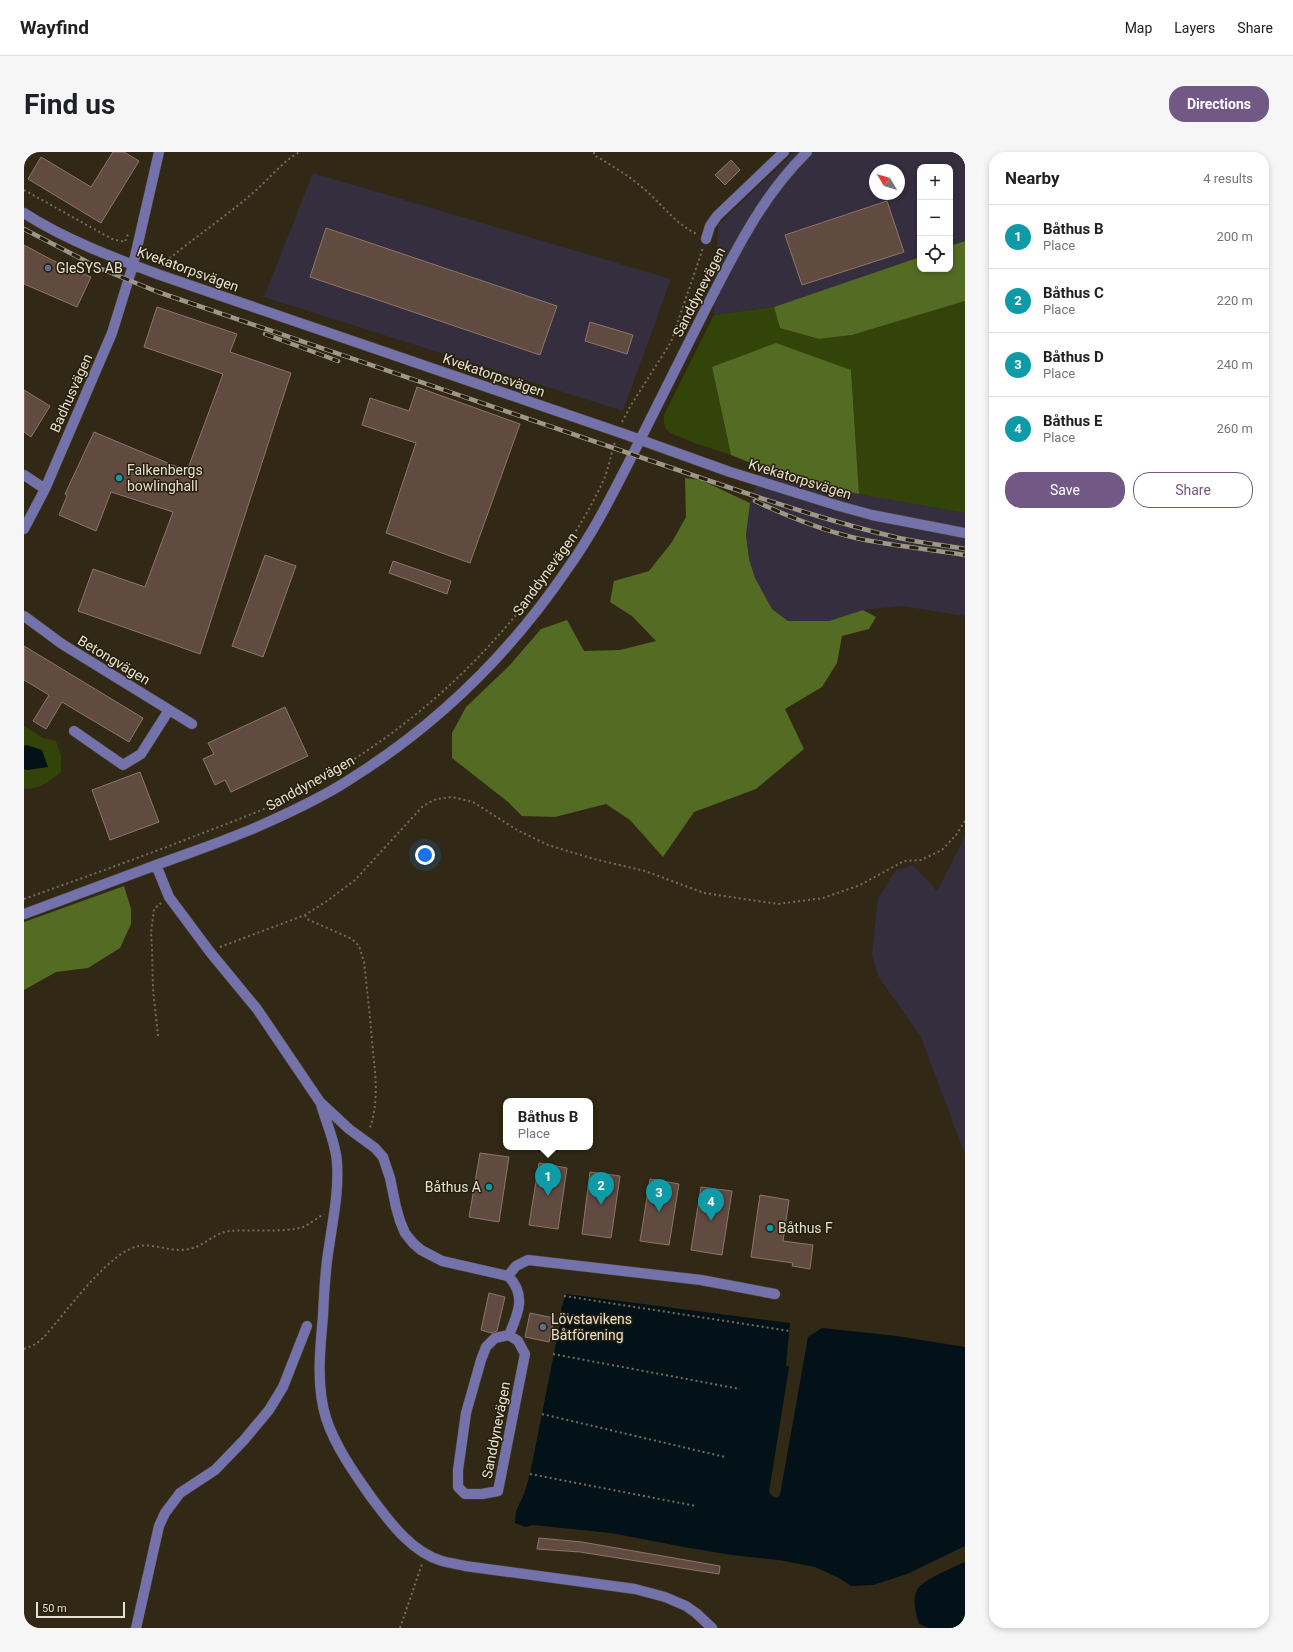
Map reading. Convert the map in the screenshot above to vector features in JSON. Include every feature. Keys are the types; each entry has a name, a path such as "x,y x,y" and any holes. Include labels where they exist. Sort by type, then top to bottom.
{"street":[{"name":"Badhusvägen","path":"24,529 45,489 112,333 132,265 159,152"},
{"name":"Sanddynevägen","path":"706,239 710,226 717,216 784,152"},
{"name":"Sanddynevägen","path":"24,914 228,840 265,824 315,799 351,779 392,751 435,718 464,691 494,661 542,605 589,537 744,235 761,207 778,184 807,152"},
{"name":"Kvekatorpsvägen","path":"24,213 45,227 132,265 619,432 730,472 872,515 965,533"},
{"path":"24,475 45,489"},
{"name":"Betongvägen","path":"24,616 62,644 192,724"},
{"path":"74,731 123,765 141,754 169,710"},
{"path":"156,865 169,897 210,952 257,1009 320,1102 349,1129 375,1148 383,1157 390,1178 400,1221 405,1233 413,1243 421,1250 442,1261 508,1276 515,1283 520,1297 516,1318 509,1335"},
{"path":"320,1102 332,1136 338,1162 335,1209 325,1274 320,1388 326,1418 343,1454 384,1514 408,1540 427,1554 441,1561 465,1566 636,1589 665,1597 696,1613 712,1628"},
{"path":"508,1276 516,1266 528,1260 701,1280 775,1294"},
{"path":"136,1628 159,1526 165,1513 180,1493 215,1470 231,1455 269,1410 283,1387 307,1326"},
{"name":"Sanddynevägen","path":"509,1335 518,1341 525,1354 498,1491 482,1494 465,1494 458,1487 458,1470 466,1413 486,1346 495,1338 509,1335"}],"path":[{"path":"160,275 165,262 256,191 289,160 300,152"},
{"path":"24,899 263,810 324,778 414,717 454,683 516,617 567,545 586,515 610,463 613,447 624,417 671,342 706,239 687,229 643,188 620,171 594,155 594,152"},
{"path":"24,190 112,239 125,242"},
{"path":"210,952 230,942 305,915 327,901 355,880 423,806 436,799 452,797 473,802 517,830 554,847 594,859 645,871 704,893 778,904 823,898 860,885 904,861 921,860 942,850 956,835 965,821"},
{"path":"158,1036 153,989 151,933 154,909 169,897"},
{"path":"305,915 308,919 352,939 359,946 364,962 376,1080 376,1104 369,1131 362,1138"},
{"path":"24,1349 36,1344 44,1337 68,1308 105,1268 114,1259 131,1248 146,1245 169,1250 188,1249 197,1247 225,1231 301,1227 330,1210 335,1209"},
{"path":"564,1296 790,1330"},
{"path":"562,1313 595,1320"},
{"path":"553,1354 740,1389"},
{"path":"542,1414 726,1457"},
{"path":"530,1474 696,1506"},
{"path":"400,1628 422,1562 427,1554"}],"shaded area":[{"path":"794,152 965,152 965,241 953,245 953,164 917,164 917,258 774,307 714,315 718,225"},
{"path":"313,173 671,279 623,411 264,297"},
{"path":"762,467 829,488 965,513 965,616 902,606 863,610 829,621 788,621 772,609 755,578 749,559 746,535 750,503"},
{"path":"27,745 42,750 48,767 27,770 24,769 24,746"},
{"path":"965,837 965,1155 921,1037 878,976 872,954 878,898 896,870 913,865 937,891"},
{"path":"566,1294 790,1323 786,1365 789,1367 769,1492 772,1496 777,1498 780,1495 808,1337 822,1328 897,1336 965,1347 965,1546 907,1574 873,1585 851,1586 839,1578 815,1567 779,1560 732,1555 611,1533 533,1525 526,1527 515,1523 516,1511 524,1494 530,1474 562,1313 561,1310"},
{"path":"965,1562 965,1628 929,1628 919,1624 915,1603 917,1590 931,1578"}],"green space":[{"path":"965,241 965,301 852,335 819,339 780,328 774,307 917,258 917,272 953,272 953,245"},
{"path":"965,301 965,513 859,494 851,370 712,367 731,455 678,436 671,433 665,427 664,415 714,315 774,307 780,328 819,339 852,335"},
{"path":"776,343 851,370 859,494 795,478 731,455 712,367"},
{"path":"685,478 701,480 750,503 746,535 749,559 755,578 772,609 788,621 829,621 863,610 876,617 869,629 842,636 837,663 822,687 785,709 804,749 756,789 694,812 663,857 630,820 606,804 555,817 522,816 508,802 452,758 452,733 466,707 509,666 541,629 567,620 584,651 620,650 656,641 632,616 610,602 614,581 649,571 672,542 686,517"},
{"path":"24,726 43,738 56,741 61,756 61,772 39,787 29,789 24,788 24,769 27,770 48,766 27,745 24,746"},
{"path":"124,886 131,909 131,924 120,948 88,968 56,972 24,990 24,922"}],"building":[{"path":"113,152 124,152 139,161 101,223 28,179 41,157 91,187"},
{"path":"731,160 740,170 725,185 715,175"},
{"path":"887,201 904,252 802,285 785,235"},
{"path":"326,228 557,306 540,355 310,277"},
{"name":"GleSYS AB","path":"24,245 52,260 91,277 77,307 24,284"},
{"path":"157,307 237,334 230,352 291,373 200,654 78,611 93,569 145,587 173,512 111,492 96,531 59,515 67,496 65,494 94,432 187,471 223,374 144,347"},
{"path":"590,322 633,335 627,354 585,341"},
{"path":"417,387 520,424 470,563 386,533 416,443 362,425 370,398 409,411"},
{"path":"24,390 50,406 31,437 24,432"},
{"path":"265,555 296,566 263,657 232,646"},
{"path":"393,561 451,581 447,594 389,573"},
{"path":"24,646 143,718 129,742 62,702 46,729 33,721 49,695 24,680"},
{"path":"285,707 308,756 231,792 225,780 215,785 203,759 214,754 208,743"},
{"path":"140,772 159,822 110,840 92,790"},
{"name":"Båthus A","path":"480,1153 509,1157 499,1222 469,1217"},
{"path":"539,1163 567,1168 558,1229 529,1225"},
{"path":"590,1172 620,1176 611,1238 582,1234"},
{"path":"650,1179 679,1184 669,1245 640,1241"},
{"path":"701,1187 732,1191 722,1255 691,1250"},
{"name":"Båthus F","path":"760,1195 789,1200 783,1241 813,1245 810,1269 792,1266 793,1263 751,1257"},
{"path":"489,1293 505,1297 497,1331 491,1333 481,1330"},
{"path":"530,1313 554,1318 549,1342 525,1337"},
{"path":"539,1538 582,1542 720,1566 719,1574 580,1552 537,1549"}],"railway":[{"path":"24,229 99,268 158,292 757,497 851,526 907,540 965,549"},
{"path":"265,334 338,361"},
{"path":"755,501 809,524 851,537 965,555"}],"place":[{"name":"GleSYS AB","path":"48,268"},
{"name":"Falkenbergs bowlinghall","path":"119,478"},
{"name":"Båthus A","path":"489,1187"},
{"name":"Båthus B","path":"548,1196"},
{"name":"Båthus C","path":"601,1205"},
{"name":"Båthus D","path":"659,1212"},
{"name":"Båthus E","path":"711,1221"},
{"name":"Båthus F","path":"770,1228"},
{"name":"Lövstavikens Båtförening","path":"543,1327"}]}
